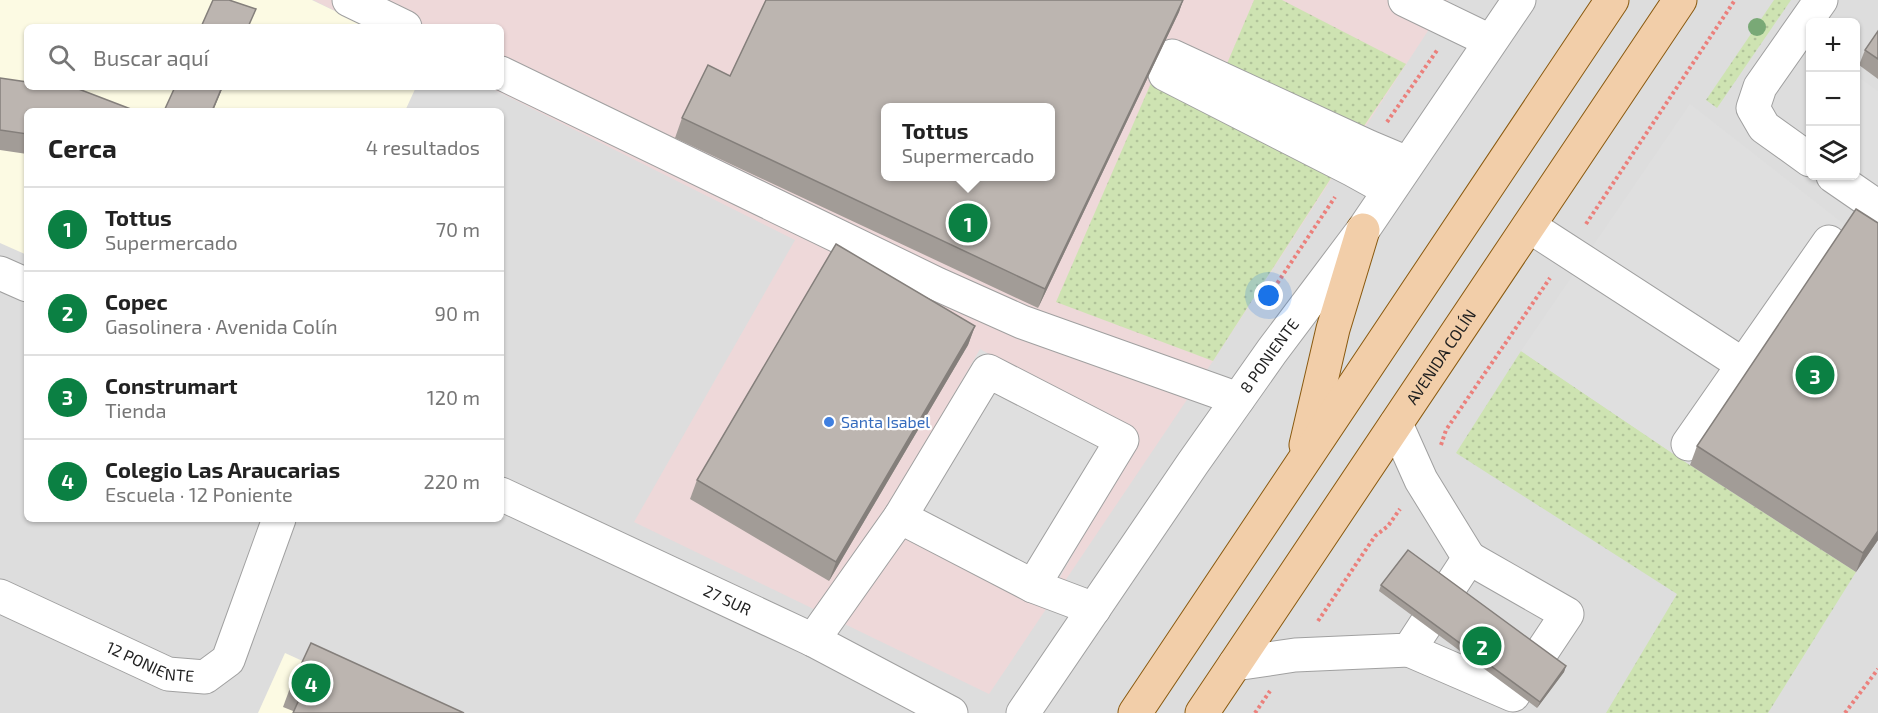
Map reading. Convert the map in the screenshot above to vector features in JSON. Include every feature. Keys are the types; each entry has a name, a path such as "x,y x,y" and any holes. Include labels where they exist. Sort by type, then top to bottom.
{"main road":[{"path":"1135,713 1612,0"},
{"name":"AVENIDA COLÍN","path":"1202,713 1680,0"},
{"path":"1300,467 1333,329 1363,230"}],"street":[{"path":"349,0 399,24"},
{"path":"1405,0 1490,41"},
{"name":"8 PONIENTE","path":"1023,713 1186,472 1363,230 1519,0"},
{"path":"1806,157 1764,127 1753,108 1760,87 1821,0"},
{"path":"1389,190 1169,65 1407,163"},
{"path":"504,74 937,284 1022,322 1238,399"},
{"path":"1839,180 1878,207"},
{"path":"1529,226 1742,364"},
{"path":"1688,444 1829,242"},
{"path":"0,273 24,284"},
{"path":"813,640 900,516 988,370 1122,440 1034,586"},
{"path":"1235,664 1295,655 1409,650 1513,695 1567,614 1469,558 1421,480 1396,424"},
{"name":"27 SUR","path":"504,495 813,640 951,713"},
{"path":"900,516 1034,586 1094,609"},
{"name":"12 PONIENTE","path":"0,596 168,674 205,678 228,660 278,522"},
{"path":"1409,650 1469,558"}],"path":[{"path":"1255,713 1375,536 1388,526 1421,480 1439,452 1446,430 1735,0"},
{"path":"1845,713 1878,669"}],"shaded area":[{"path":"0,0 1878,0 1878,713 0,713"},
{"path":"0,0 312,0 362,24 24,24 24,90 415,90 406,108 24,108 24,254 0,243"},
{"path":"313,0 1448,0 1213,361 989,694 634,522 795,240 495,90 504,90 504,24 362,24"},
{"path":"1860,78 1878,91 1878,188 1860,175"},
{"path":"1690,104 1849,228 1690,465 1521,351"},
{"path":"980,349 1139,439 1053,589 894,499"},
{"path":"285,653 417,713 258,713"}],"green space":[{"path":"1254,0 1282,0 1406,64 1364,126 1226,66"},
{"path":"1774,0 1791,0 1717,108 1706,100"},
{"path":"1151,83 1335,172 1213,361 1056,302"},
{"path":"1521,351 1690,465 1856,572 1768,713 1606,713 1677,594 1456,453"}],"building":[{"path":"213,0 229,0 256,9 249,24 202,24"},
{"path":"766,0 1183,0 1045,289 682,118 708,65 730,76"},
{"path":"1878,31 1878,59 1865,50"},
{"path":"0,78 24,82 24,90 81,90 128,108 24,108 24,134 0,130"},
{"path":"174,90 221,90 213,108 165,108"},
{"path":"1856,209 1878,223 1878,531 1863,553 1697,446"},
{"name":"Santa Isabel","path":"836,244 975,326 836,562 697,480"},
{"path":"1408,550 1566,666 1540,702 1381,585"},
{"path":"311,643 464,713 293,713 302,693 290,688"}],"place":[{"name":"Tottus","path":"968,223"},
{"name":"Construmart","path":"1815,375"},
{"name":"Santa Isabel","path":"829,422"},
{"name":"Copec","path":"1482,646"},
{"name":"Colegio Las Araucarias","path":"311,683"}]}
